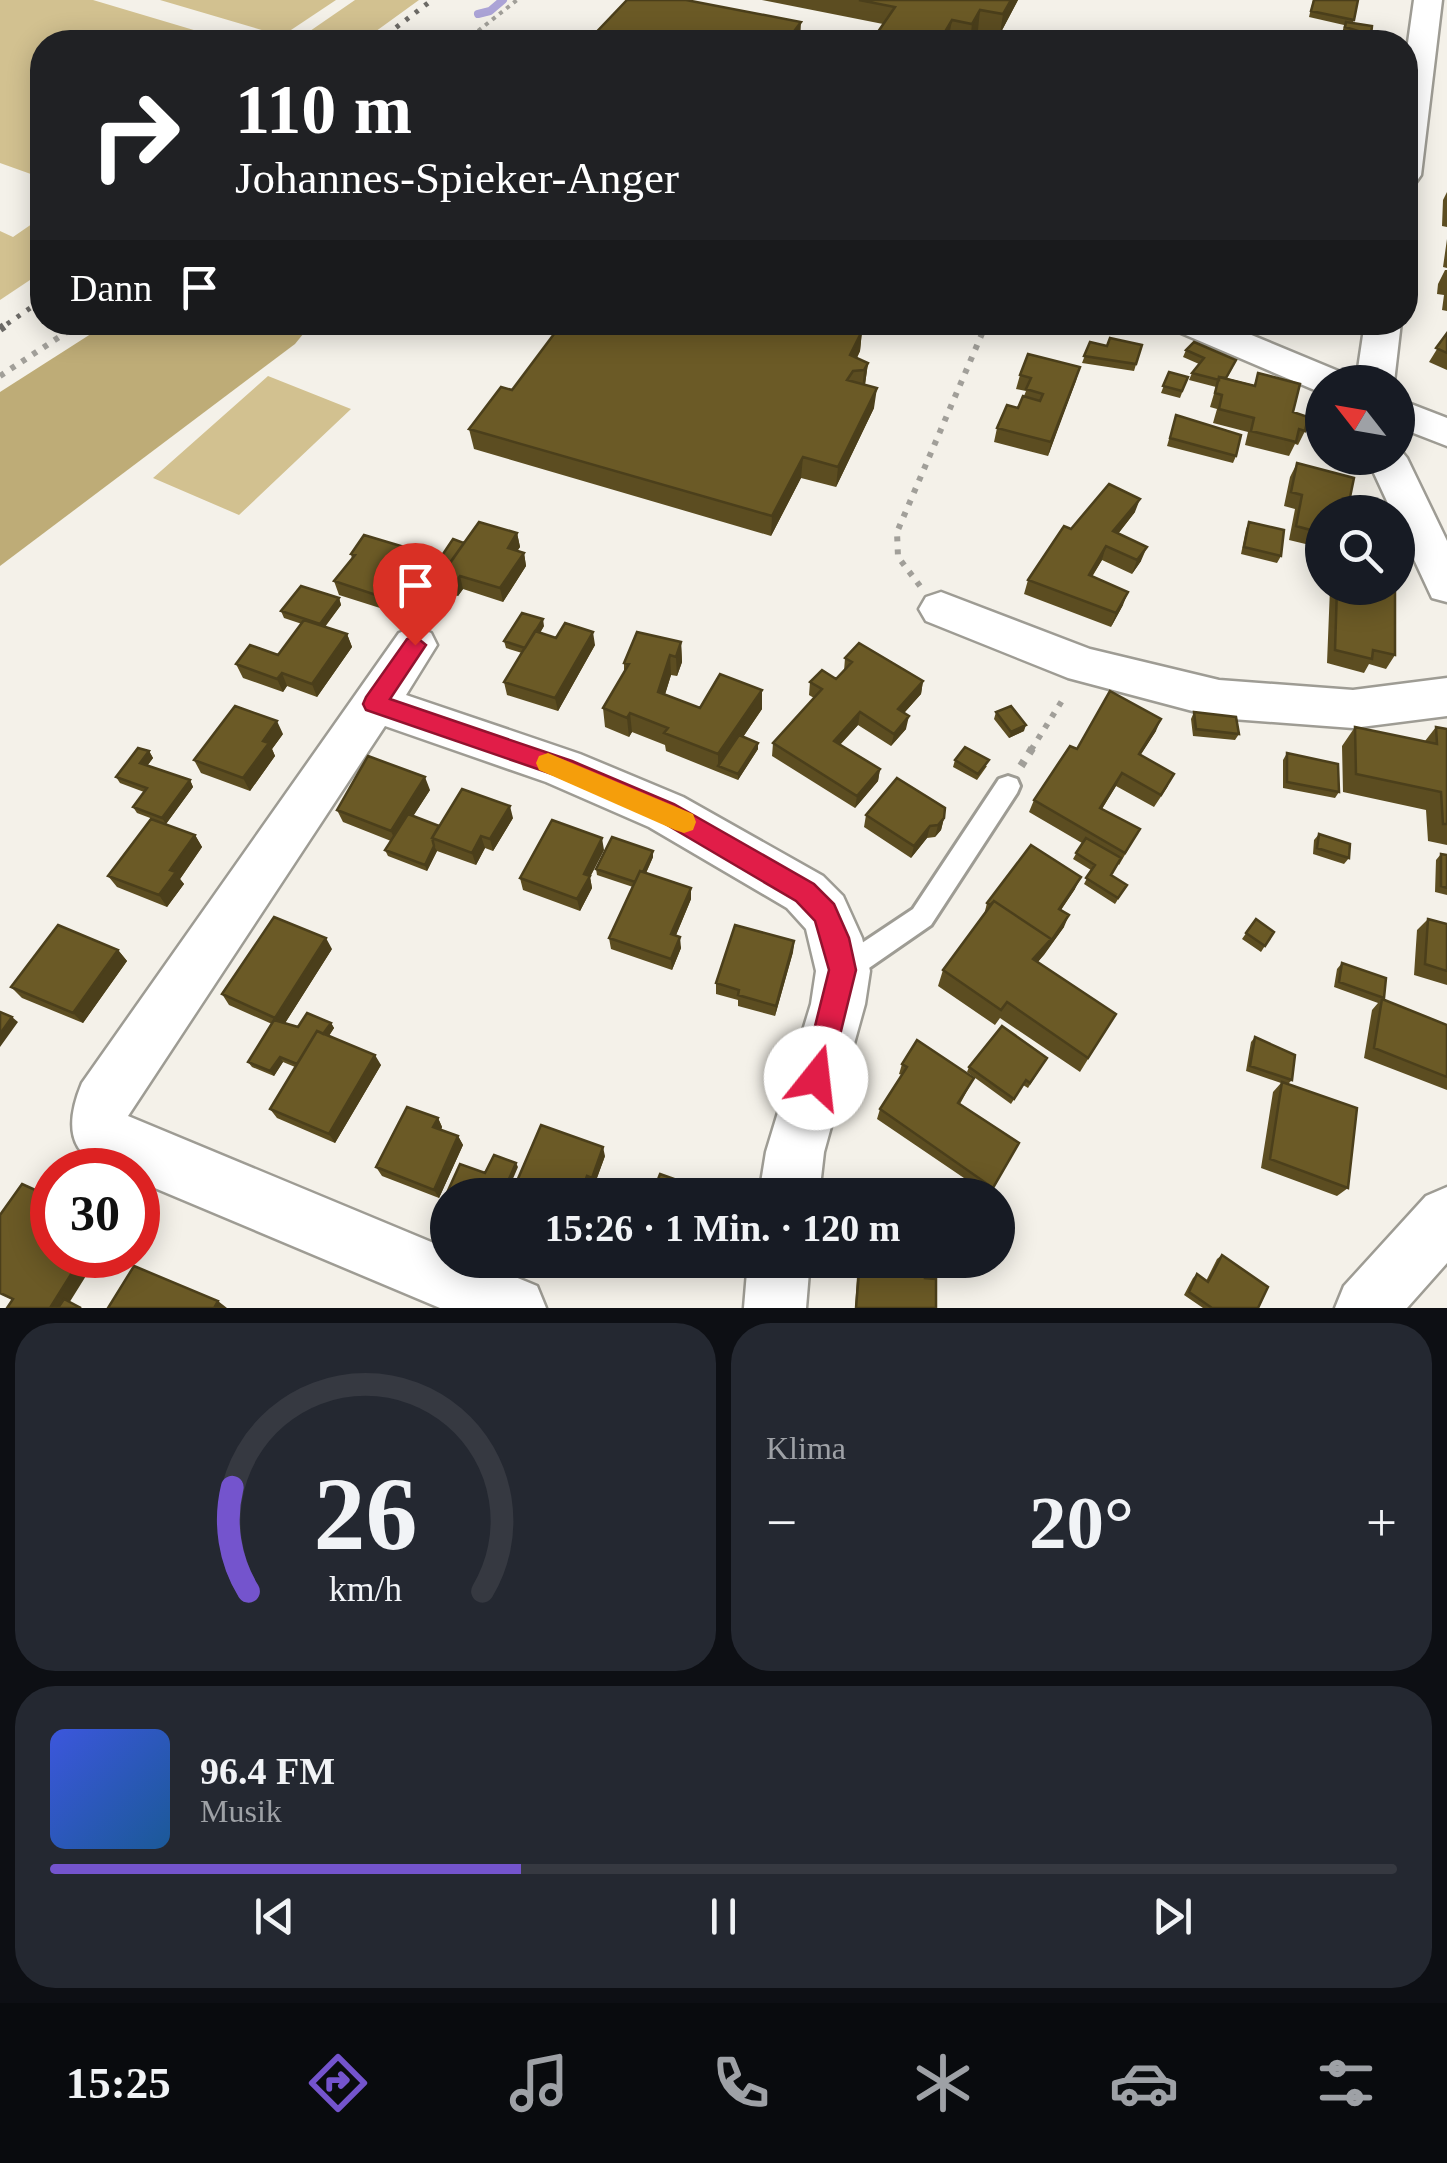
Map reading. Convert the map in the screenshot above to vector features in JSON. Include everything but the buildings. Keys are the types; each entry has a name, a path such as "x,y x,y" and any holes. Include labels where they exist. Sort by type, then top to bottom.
{"street":[{"path":"1418,76 1428,0"},
{"path":"1218,335 1305,372"},
{"path":"1377,365 1382,335"},
{"path":"1415,419 1447,433"},
{"path":"1395,475 1447,586"},
{"path":"941,608 1084,665 1219,699 1353,709 1447,697"},
{"path":"415,645 102,1103 98,1127 112,1141 514,1308"},
{"path":"374,704 563,768 681,820 805,892 824,912 836,938 843,970 838,1004 792,1178"},
{"path":"1366,1308 1447,1218"},
{"path":"775,1308 778,1278"}],"lane":[{"path":"843,970 922,917 1008,786"}],"path":[{"path":"479,30 516,0"},
{"path":"0,376 62,335"},
{"path":"941,608 898,557 896,532 981,335"},
{"path":"1008,786 1084,665"}],"shaded area":[{"path":"0,0 93,0 194,30 30,30 30,174 0,163"},
{"path":"160,0 336,0 291,30 262,30"},
{"path":"355,0 419,0 378,30 311,30"},
{"path":"30,225 30,280 0,300 0,231 13,237"},
{"path":"89,335 302,335 0,566 0,392"},
{"path":"268,376 351,409 239,515 153,478"}],"waterway":[{"path":"478,14 490,11 503,0"}],"railway":[{"path":"393,30 432,0"},
{"path":"7,324 30,308"},
{"path":"0,329 10,322"}],"slow traffic":[{"path":"548,763 684,822"}],"route":[{"path":"415,645 374,704 563,768 666,812 805,892 824,912 836,938 843,970 838,1004 816,1078"}]}
